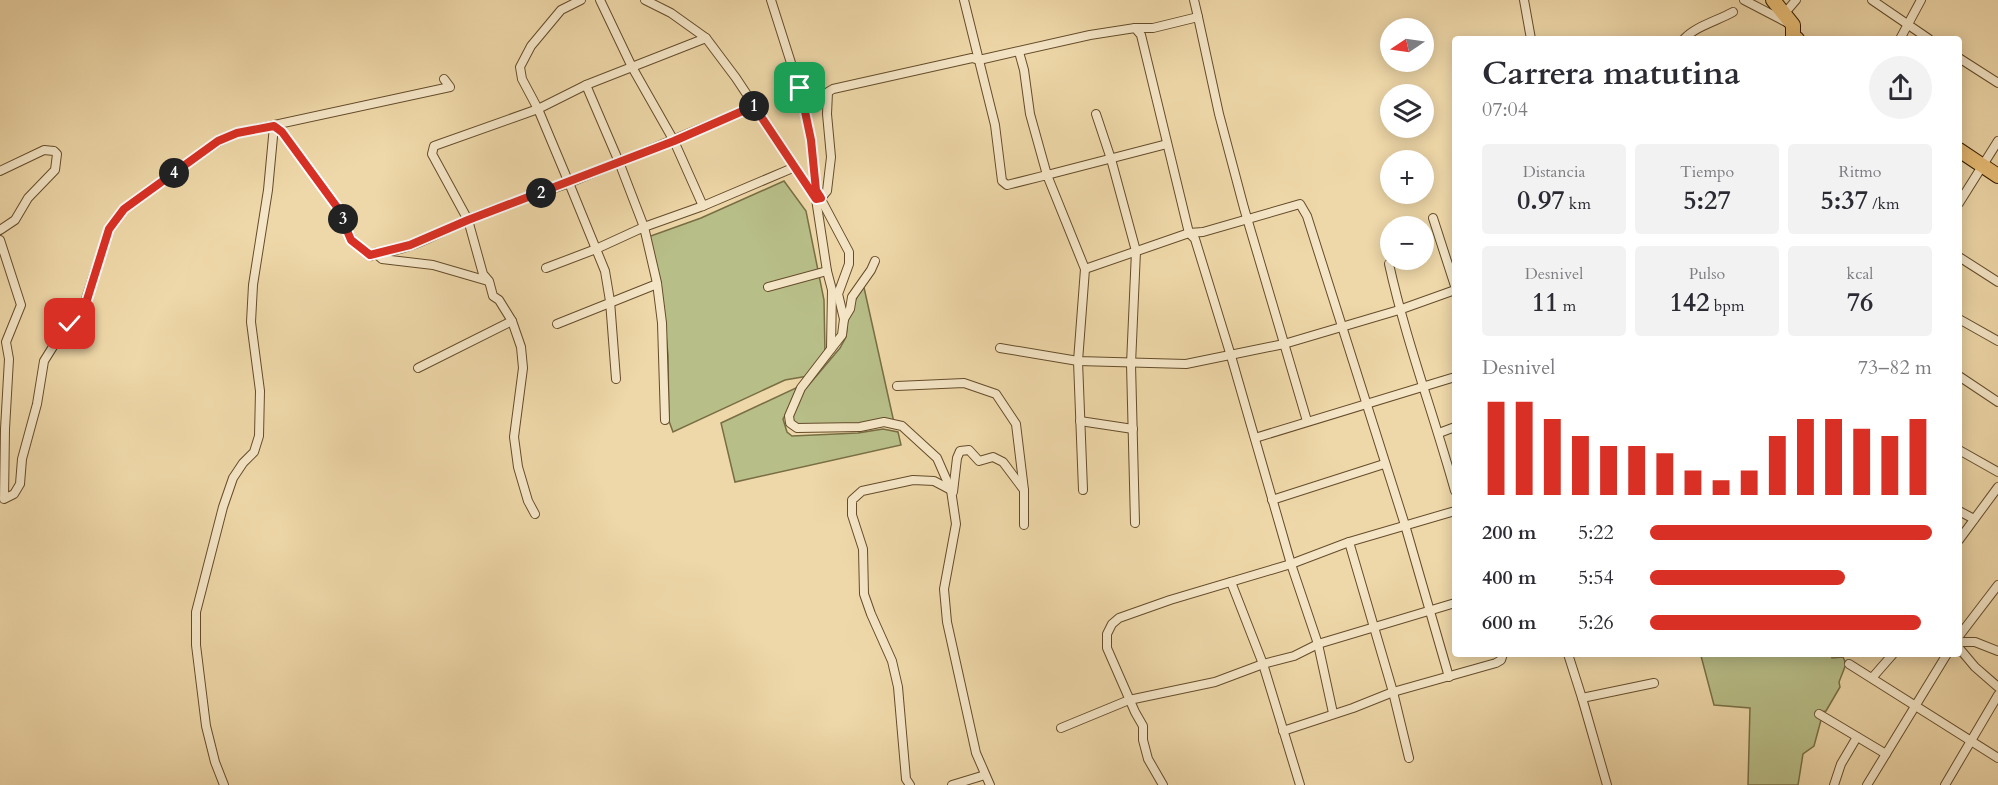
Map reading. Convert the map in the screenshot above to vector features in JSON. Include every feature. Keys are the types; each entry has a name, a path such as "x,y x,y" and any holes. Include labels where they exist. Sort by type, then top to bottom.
{"highway":[{"path":"1773,0 1792,31"},
{"path":"1962,152 1998,176"}],"street":[{"path":"581,0 561,10 531,46 520,67 522,79 538,109 605,272 610,301 616,379"},
{"path":"600,0 632,67 674,141 703,206"},
{"path":"645,0 671,13 706,38 818,198 849,252 849,264 838,294 844,319 842,335 801,388 791,410 790,423 797,428 860,427 884,422 902,426 937,458 952,493"},
{"path":"771,0 800,88 811,140 827,271 832,290 831,349"},
{"path":"964,0 995,125 1002,181 1007,186 1167,144"},
{"path":"1194,0 1219,114 1307,421"},
{"path":"1524,0 1530,36"},
{"path":"1744,0 1792,31 1796,0"},
{"path":"1872,0 1924,36"},
{"path":"1901,36 1921,0"},
{"path":"1687,36 1692,31 1733,12"},
{"path":"818,198 827,191 831,157 827,114 828,92 899,73 972,58 979,60 1090,35 1135,28 1153,28 1198,17"},
{"path":"1135,28 1141,35 1188,233 1195,239 1232,356 1291,564 1318,644 1333,713"},
{"path":"535,514 528,501 514,437 523,368 520,346 512,321 499,300 493,296 489,281 483,274 468,220 432,154 434,146 538,109 586,85 706,38"},
{"path":"1019,52 1030,114 1047,175 1085,269 1078,361 1083,490"},
{"path":"1962,60 1998,83"},
{"path":"0,240 21,305 6,342 9,358 4,499 15,494 20,484 22,459 37,404 44,361 59,337 83,308 109,229 124,209 218,141 237,133 450,87 444,79"},
{"path":"586,85 644,227 657,284 662,323 665,420"},
{"path":"274,126 282,132 325,189 337,207 351,240 370,255 410,245 468,220 674,141 754,106"},
{"path":"1096,114 1136,251 1131,364 1135,523"},
{"path":"224,785 215,762 206,726 196,645 196,612 223,507 233,478 254,452 259,436 260,391 251,322 253,285 268,190 274,126"},
{"path":"1962,198 1998,141"},
{"path":"0,171 44,150 54,151 57,154 55,170 28,198 15,220 0,230"},
{"path":"546,268 795,167"},
{"path":"1085,269 1188,233 1203,232 1299,204 1307,216 1344,327 1449,677"},
{"path":"1434,221 1452,278"},
{"path":"375,254 382,259 433,266 489,281"},
{"path":"1962,259 1998,282"},
{"path":"844,319 850,309 852,297 875,261"},
{"path":"1390,270 1399,310 1452,480"},
{"path":"768,287 827,271"},
{"path":"556,324 657,284"},
{"path":"1000,348 1078,361 1186,364 1284,344 1399,310 1452,289"},
{"path":"418,368 512,321"},
{"path":"1962,321 1998,341"},
{"path":"1255,438 1452,377"},
{"path":"1962,378 1998,402"},
{"path":"897,386 964,383 996,394 1016,424 1024,490 1024,525"},
{"path":"1080,421 1132,429"},
{"path":"1439,433 1452,429"},
{"path":"990,785 976,753 947,622 944,589 956,525 952,493 960,451 969,450 979,461 993,457 1003,462 1024,490"},
{"path":"1962,452 1998,472"},
{"path":"1272,500 1384,464"},
{"path":"910,785 906,779 898,687 891,661 864,594 863,549 852,514 852,500 862,491 913,480 934,481 952,493"},
{"path":"1962,536 1998,487"},
{"path":"1163,785 1148,759 1143,740 1143,726 1129,700 1107,648 1107,634 1112,624 1119,618 1170,600 1291,564 1349,542 1452,511"},
{"path":"1962,513 1974,519"},
{"path":"1349,542 1394,692 1409,758"},
{"path":"1231,582 1263,664 1300,785"},
{"path":"1962,632 1998,585"},
{"path":"1061,728 1129,700 1195,687 1294,656 1318,644 1452,604"},
{"path":"1962,642 1975,642 1998,651"},
{"path":"1962,652 1975,667 1998,687"},
{"path":"1283,730 1394,692 1496,663 1502,657"},
{"path":"1569,657 1607,785"},
{"path":"1872,678 1890,657"},
{"path":"1867,785 1945,657"},
{"path":"1849,664 1998,758"},
{"path":"1582,698 1654,683"},
{"path":"1945,785 1998,695"},
{"path":"1819,714 1886,754"},
{"path":"1834,785 1841,764 1857,737"},
{"path":"952,785 985,775"}],"green space":[{"path":"784,181 806,211 824,300 825,354 808,376 785,380 673,432 669,421 668,355 661,284 648,237 701,218"},
{"path":"863,283 895,427 886,423 797,430 790,422 802,393 840,348 846,337 848,317"},
{"path":"800,386 783,419 787,432 792,436 858,433 883,429 898,432 901,445 735,482 721,423"},
{"path":"1701,657 1843,657 1846,664 1839,682 1840,687 1826,711 1817,713 1821,720 1814,746 1803,754 1798,785 1748,785 1750,708 1714,705"}],"route":[{"path":"70,324 86,303 109,229 124,209 218,141 237,133 274,126 282,132 337,207 351,240 370,255 385,253 437,235 468,220 674,141 754,106 816,199 821,198 816,190 811,140 800,88"}]}
